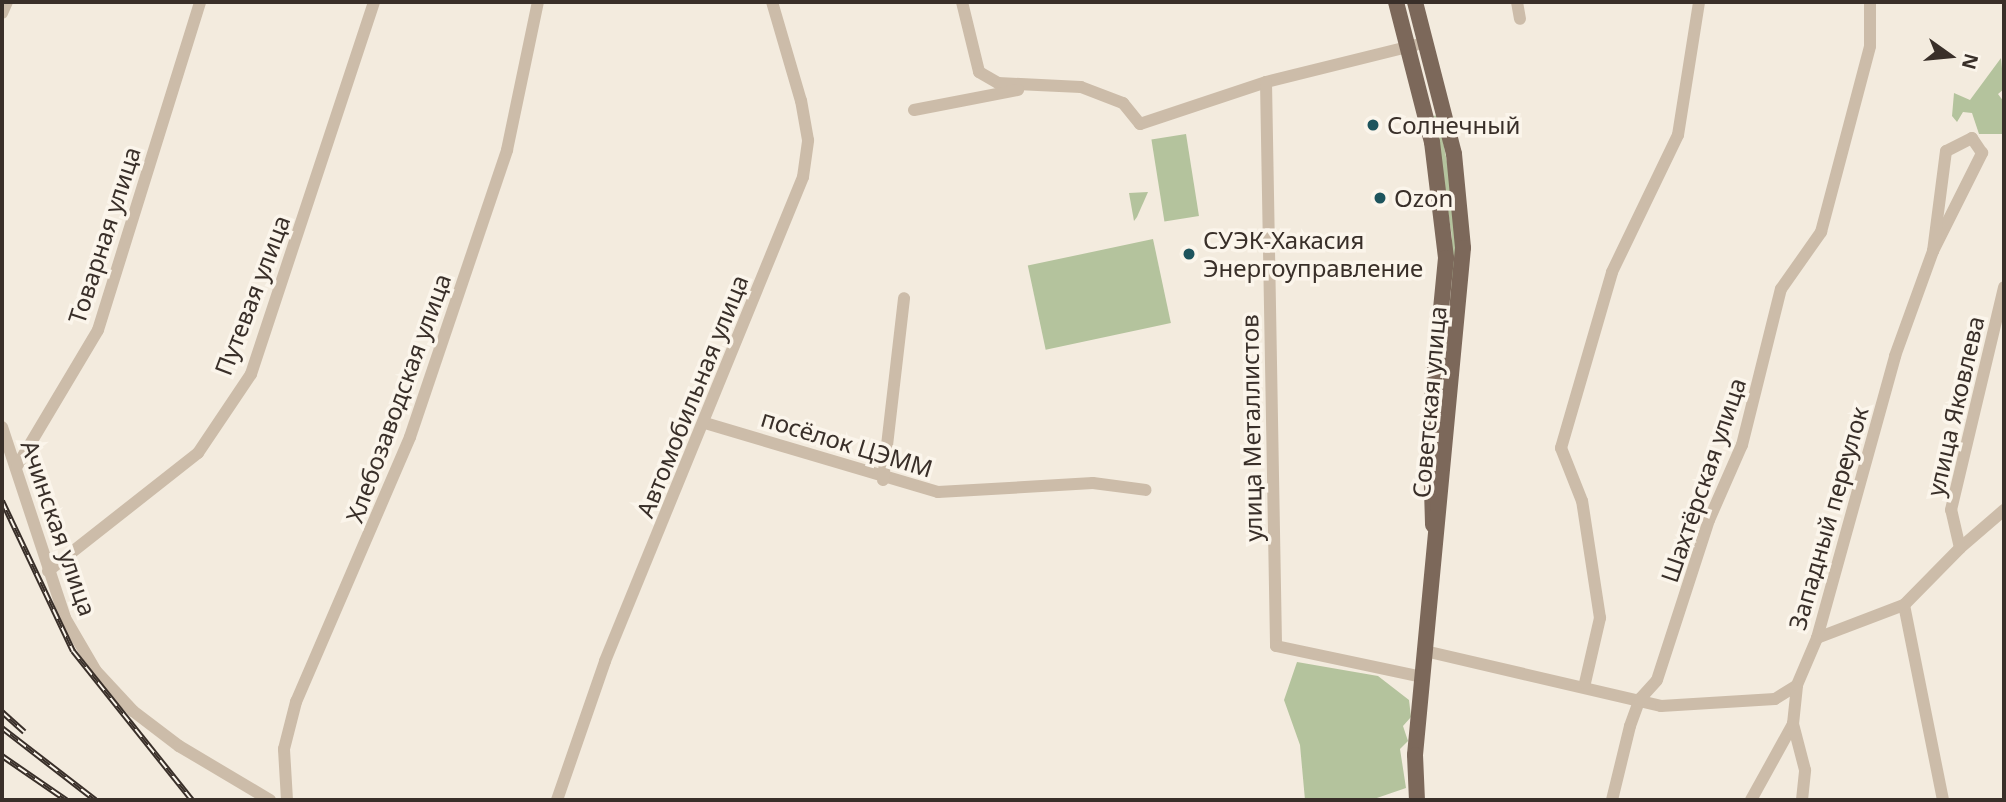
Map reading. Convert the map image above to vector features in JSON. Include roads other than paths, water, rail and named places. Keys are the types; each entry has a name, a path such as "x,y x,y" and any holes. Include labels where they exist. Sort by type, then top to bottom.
{"main road":[{"name":"Советская улица","path":"1396,2 1423,108 1446,258 1429,458 1435,559"},
{"name":"Советская улица","path":"1415,2 1441,104 1463,248 1422,677 1417,800"},
{"path":"1423,108 1441,104"}],"street":[{"path":"2,13 7,2"},
{"name":"Товарная улица","path":"17,466 98,330 200,2"},
{"name":"Путевая улица","path":"48,571 198,453 251,374 374,2"},
{"name":"Хлебозаводская улица","path":"288,800 284,749 296,702 410,437 507,150 538,2"},
{"name":"Автомобильная улица","path":"557,800 605,661 705,424 806,163 801,101 772,2"},
{"path":"962,2 979,72 998,83 1029,88"},
{"path":"1517,2 1520,19"},
{"path":"1585,683 1600,618 1575,477 1561,448 1617,260 1678,135 1699,2"},
{"name":"Шахтёрская улица","path":"1612,800 1640,699 1657,680 1710,520 1742,445 1781,289 1821,232 1855,93 1870,46 1870,2"},
{"path":"914,110 1029,88 1081,87 1123,103 1140,124 1266,82 1425,43"},
{"name":"улица Металлистов","path":"1266,82 1276,646 1422,677"},
{"name":"Западный переулок","path":"1802,800 1805,770 1793,724 1797,685 1817,638 1895,356 1933,251 1982,153 1972,138 1946,151 1933,251"},
{"name":"улица Яковлева","path":"1960,548 1951,510 2004,287"},
{"path":"883,481 904,298"},
{"name":"посёлок ЦЭММ","path":"705,424 844,460 883,481 938,492 1093,483 1146,490"},
{"name":"Ачинская улица","path":"2,427 65,618 96,671 133,711 270,800"},
{"path":"1817,638 1904,605 1960,548 2004,510"},
{"path":"1904,605 1943,800"},
{"path":"1425,652 1585,683 1640,699 1686,707 1775,699 1797,685"},
{"path":"1751,800 1793,724"}],"railway":[{"path":"2,501 73,651 192,800"},
{"path":"2,712 24,732"},
{"path":"2,728 95,800"},
{"path":"2,756 66,800"}],"place":[{"name":"Солнечный","path":"1373,125"},
{"name":"Ozon","path":"1380,198"},
{"name":"СУЭК-Хакасия Энергоуправление","path":"1189,254"}]}
